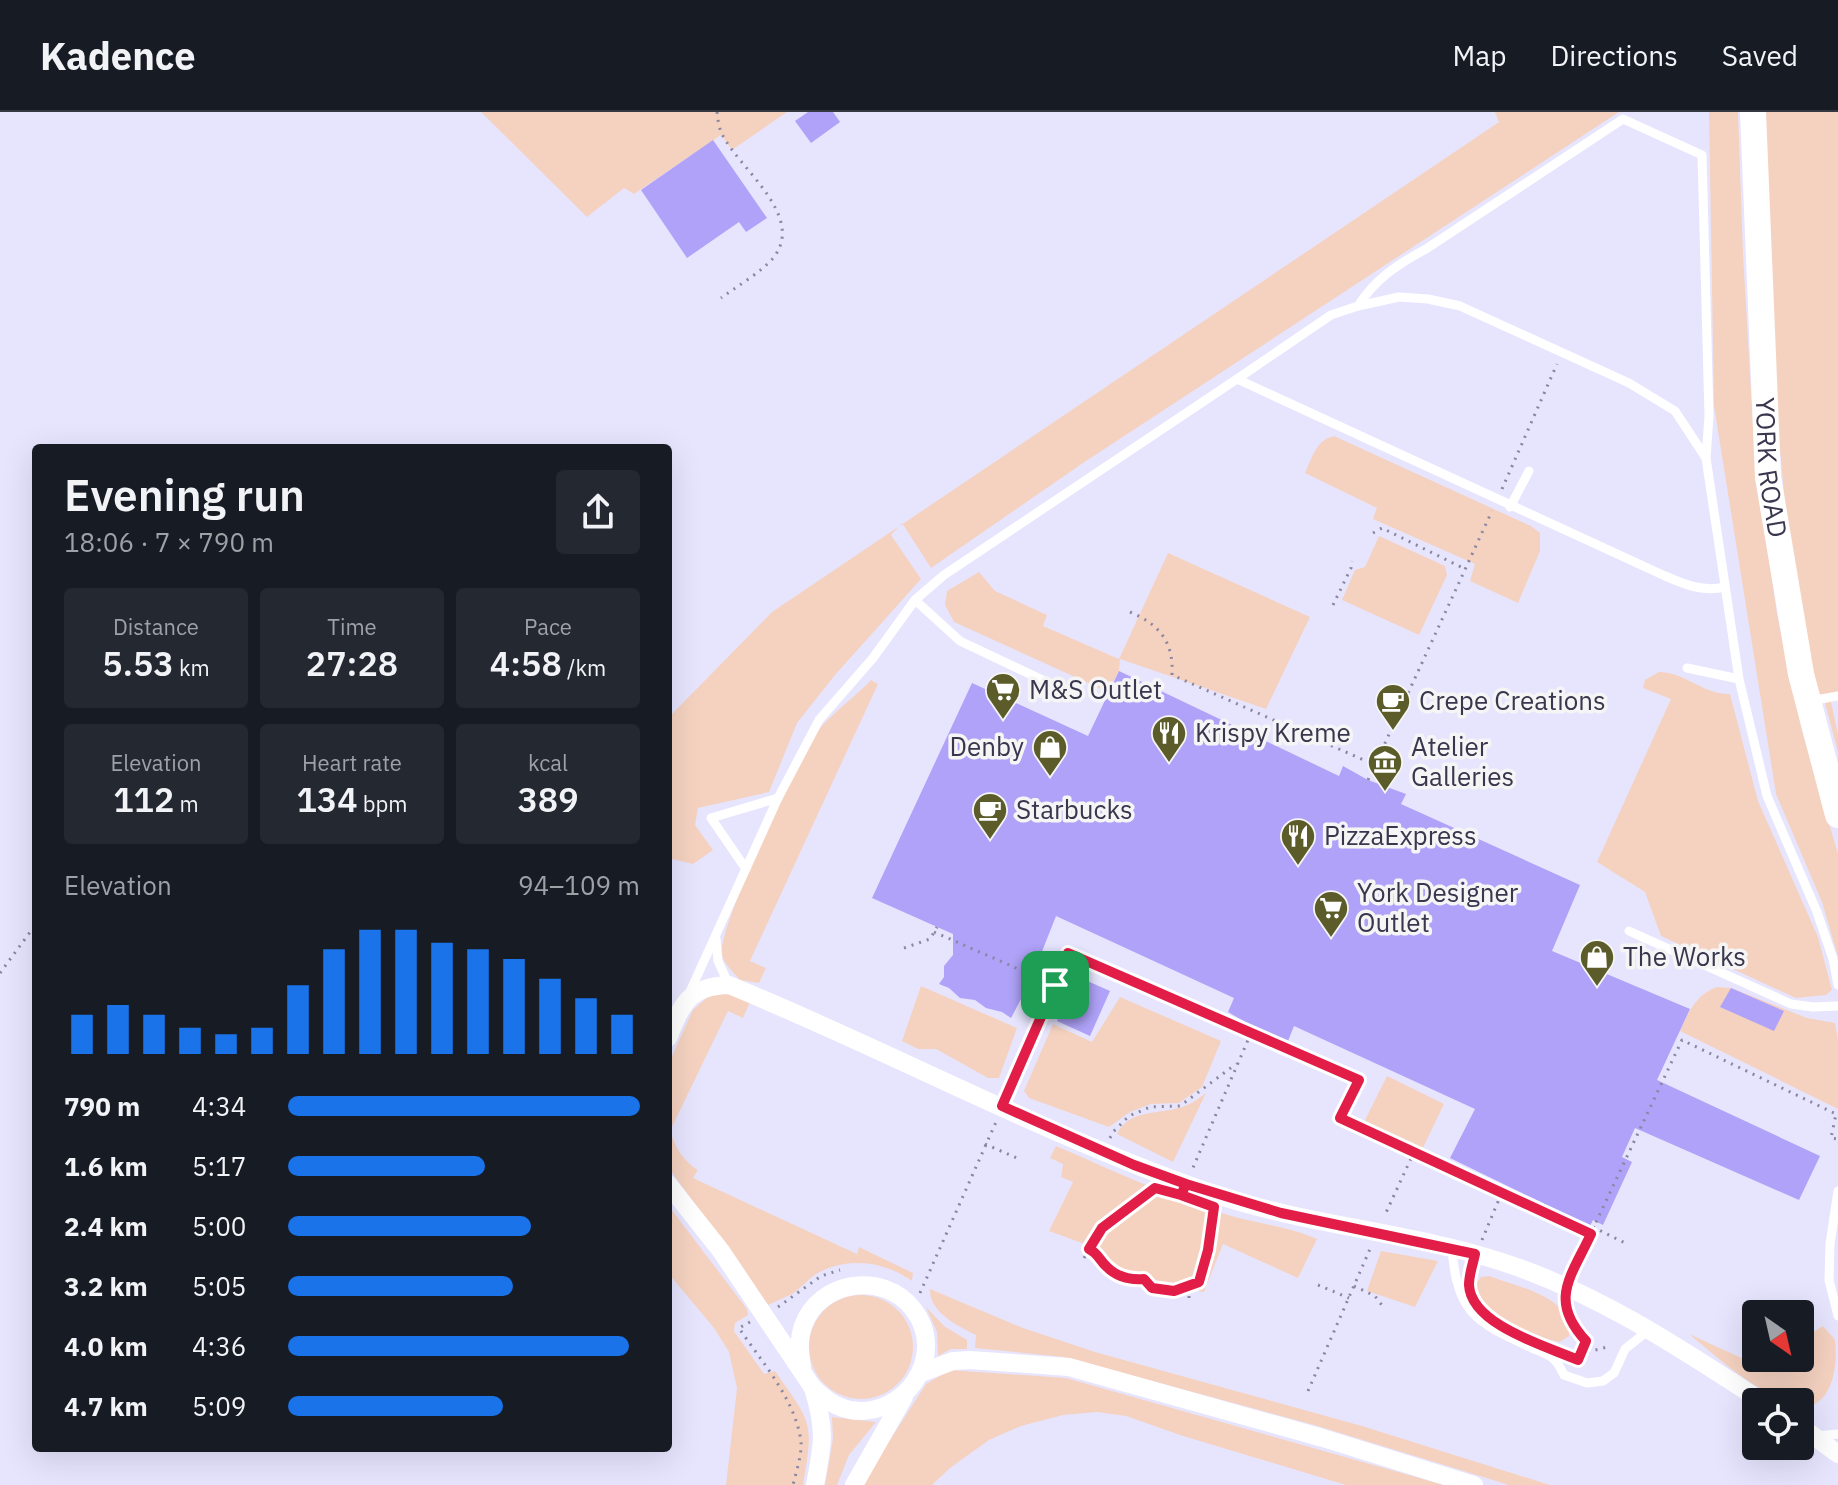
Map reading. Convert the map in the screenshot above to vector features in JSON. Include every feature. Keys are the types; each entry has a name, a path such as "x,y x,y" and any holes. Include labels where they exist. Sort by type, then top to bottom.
{"main road":[{"name":"YORK ROAD","path":"1753,112 1768,477 1801,674 1838,815"}],"street":[{"path":"672,1029 686,999 710,985 729,985 1186,1184 1281,1213 1452,1248 1533,1273 1650,1329 1742,1388"},
{"path":"672,1189 721,1251 813,1388 824,1440 815,1485"},
{"path":"802,1368 799,1346 803,1324 815,1305 833,1291 854,1284 876,1285 897,1294 913,1309 923,1329 926,1351 921,1373 905,1395 854,1485"},
{"path":"921,1373 953,1361 970,1360 1069,1367 1323,1438 1474,1485"},
{"path":"813,1388 829,1402 848,1410 868,1411 888,1406 905,1395"},
{"path":"1814,1436 1838,1454"}],"lane":[{"path":"1358,306 1371,286 1397,265 1623,119 1702,155 1709,416 1706,458 1739,679 1767,796 1817,912 1838,985"},
{"path":"686,999 778,798 819,720 873,658 915,600 944,575 1331,315 1399,297 1460,306 1629,383 1675,411 1706,458"},
{"path":"1237,379 1510,507 1691,587 1711,590 1725,587"},
{"path":"1510,507 1529,471"},
{"path":"915,600 960,641 1070,693"},
{"path":"1687,668 1739,679"},
{"path":"1808,702 1838,696"},
{"path":"746,869 711,818 778,798"},
{"path":"1629,931 1791,1004 1838,1006"},
{"path":"716,935 718,961 729,985"},
{"path":"1838,1191 1829,1268 1838,1316"},
{"path":"1452,1248 1454,1277 1460,1296 1476,1318 1492,1329 1556,1358 1564,1375 1587,1383 1603,1381 1614,1373 1625,1349 1650,1329"},
{"path":"1814,1432 1838,1434"}],"path":[{"path":"717,112 722,134 778,211 784,226 781,244 773,258 721,298"},
{"path":"1368,780 1562,353"},
{"path":"1373,533 1382,528 1465,569"},
{"path":"1333,605 1352,561"},
{"path":"1130,612 1155,624 1163,636 1173,661 1172,675 1375,765"},
{"path":"904,948 930,939 937,927"},
{"path":"0,973 32,929"},
{"path":"934,932 1055,985"},
{"path":"911,1287 920,1294 1068,953 1359,1080 1340,1118 1591,1234"},
{"path":"1186,1184 1254,1027"},
{"path":"1572,1377 1586,1341 1576,1330 1563,1302 1566,1287 1682,1040 1836,1114 1831,1138 1838,1139"},
{"path":"1106,1151 1113,1132 1129,1116 1150,1107 1180,1106 1239,1061"},
{"path":"985,1144 1019,1159"},
{"path":"1308,1391 1414,1152"},
{"path":"1084,1258 1102,1228 1155,1188"},
{"path":"1475,1254 1502,1192"},
{"path":"1525,1202 1527,1195"},
{"path":"1089,1249 1098,1253 1106,1267 1114,1272 1134,1280 1144,1279 1152,1288 1174,1291 1189,1287 1199,1282 1208,1250 1214,1207"},
{"path":"1593,1227 1625,1243"},
{"path":"793,1485 801,1445 796,1420 739,1328 764,1315 821,1276 849,1268"},
{"path":"1318,1285 1349,1298"},
{"path":"1354,1286 1375,1296 1384,1308"},
{"path":"1189,1287 1189,1298"},
{"path":"1580,1354 1618,1345 1625,1349"}],"shaded area":[{"path":"481,112 787,112 732,150 721,135 634,194 624,188 587,217"},
{"path":"1495,112 1619,112 1083,463 931,568 903,524 1499,122"},
{"path":"1709,112 1738,112 1755,461 1777,614 1802,731 1838,854 1838,957 1822,902 1776,794 1714,406"},
{"path":"1762,112 1838,112 1838,700 1831,702 1838,752 1825,703 1816,704 1792,582 1774,383"},
{"path":"1334,436 1531,526 1540,533 1540,551 1518,603 1470,581 1475,564 1373,519 1377,508 1305,473 1319,446"},
{"path":"899,527 891,535 921,579 835,675 797,723 769,792 698,808 695,825 713,850 693,864 672,859 672,714 772,612"},
{"path":"1379,536 1445,566 1447,575 1419,635 1342,600 1355,570 1365,567"},
{"path":"1168,553 1310,617 1266,709 1120,659 1119,671 1108,692 954,622 945,605 947,591 979,572 995,591 1047,615 1043,626 1119,659"},
{"path":"1659,672 1712,691 1730,694 1758,801 1818,937 1832,990 1826,995 1796,998 1661,936 1645,892 1597,862 1671,699 1643,688 1645,680"},
{"path":"871,680 878,684 750,961 766,968 759,983 740,980 723,958 724,939 761,843 818,731"},
{"path":"921,986 1017,1028 999,1078 988,1078 936,1049 918,1049 902,1041"},
{"path":"1717,987 1731,988 1807,1018 1835,1023 1838,1040 1838,1109 1680,1031 1698,999"},
{"path":"727,993 750,1002 743,1018 728,1011 672,1127 672,1056 693,1010 710,995"},
{"path":"1120,997 1221,1041 1202,1087 1179,1103 1151,1104 1130,1112 1109,1127 1029,1098 1024,1091 1053,1024 1092,1042"},
{"path":"1387,1076 1444,1104 1421,1152 1363,1124"},
{"path":"1206,1093 1173,1162 1117,1134 1129,1120 1185,1106"},
{"path":"672,1136 680,1153 698,1170 693,1178 857,1254 859,1247 913,1273 912,1281 877,1265 840,1265 816,1274 792,1294 768,1305 672,1173"},
{"path":"1056,1146 1206,1208 1317,1239 1298,1278 1223,1244 1204,1292 1164,1285 1157,1288 1145,1276 1130,1275 1105,1262 1101,1250 1049,1231 1073,1182 1061,1177 1063,1164 1050,1158"},
{"path":"672,1210 747,1309 748,1315 735,1323 734,1331 764,1374 775,1371 803,1413 809,1435 803,1485 726,1485 737,1388 729,1352 714,1328 672,1278"},
{"path":"1381,1251 1438,1261 1415,1307 1367,1291"},
{"path":"1489,1276 1528,1289 1554,1303 1569,1323 1569,1336 1560,1342 1521,1331 1497,1319 1478,1301 1472,1289 1481,1277"},
{"path":"930,1289 1023,1328 1095,1352 1362,1426 1550,1485 1509,1485 1314,1425 1064,1357 975,1348 976,1335 953,1323 939,1311"},
{"path":"861,1295 881,1299 898,1310 909,1327 913,1347 909,1367 898,1384 881,1395 861,1399 841,1395 824,1384 813,1367 809,1347 813,1327 824,1310 841,1299"},
{"path":"926,1307 944,1326 967,1340 967,1349 951,1349 938,1356 937,1332"},
{"path":"1823,1326 1835,1341 1835,1363 1826,1394 1814,1404 1814,1388 1761,1388 1689,1334 1742,1358 1742,1372 1814,1372 1814,1331"},
{"path":"950,1370 1066,1378 1444,1485 1346,1485 1126,1416 1097,1412 1063,1415 1021,1426 989,1440 932,1485 861,1485 926,1384"},
{"path":"832,1417 876,1422 849,1455 837,1485 825,1485 833,1439"}],"building":[{"path":"808,112 833,112 840,122 811,143 795,121"},
{"path":"713,140 767,218 746,232 739,222 687,258 641,190"},
{"name":"York Designer Outlet","path":"1119,671 1339,776 1343,766 1368,780 1406,794 1401,804 1580,885 1552,951 1690,1009 1657,1080 1820,1156 1799,1200 1635,1128 1622,1157 1632,1162 1603,1225 1593,1220 1590,1226 1450,1158 1475,1109 1294,1026 1288,1041 1254,1027 1228,1012 1234,998 1056,916 1030,982 1011,1018 975,1000 960,998 939,984 944,977 944,966 953,955 953,934 872,898 972,683 1088,736"},
{"path":"1076,976 1110,991 1090,1036 1057,1021"},
{"path":"1731,988 1784,1011 1774,1031 1720,1007"}],"place":[{"name":"M&S Outlet","path":"1003,721"},
{"name":"Crepe Creations","path":"1393,732"},
{"name":"Krispy Kreme","path":"1169,764"},
{"name":"Denby","path":"1050,778"},
{"name":"Atelier Galleries","path":"1385,793"},
{"name":"Starbucks","path":"990,841"},
{"name":"PizzaExpress","path":"1298,867"},
{"name":"York Designer Outlet","path":"1331,939"},
{"name":"The Works","path":"1597,988"}],"route":[{"path":"1055,985 1002,1106 1134,1165 1186,1184 1181,1195 1155,1188 1102,1228 1089,1249 1098,1253 1106,1267 1123,1277 1144,1279 1152,1288 1164,1290 1174,1291 1199,1282 1208,1250 1214,1207 1181,1195 1186,1184 1281,1213 1475,1254 1469,1288 1483,1315 1578,1360 1586,1341 1576,1330 1563,1302 1566,1287 1591,1234 1340,1118 1359,1080 1068,953 1055,985"}]}
